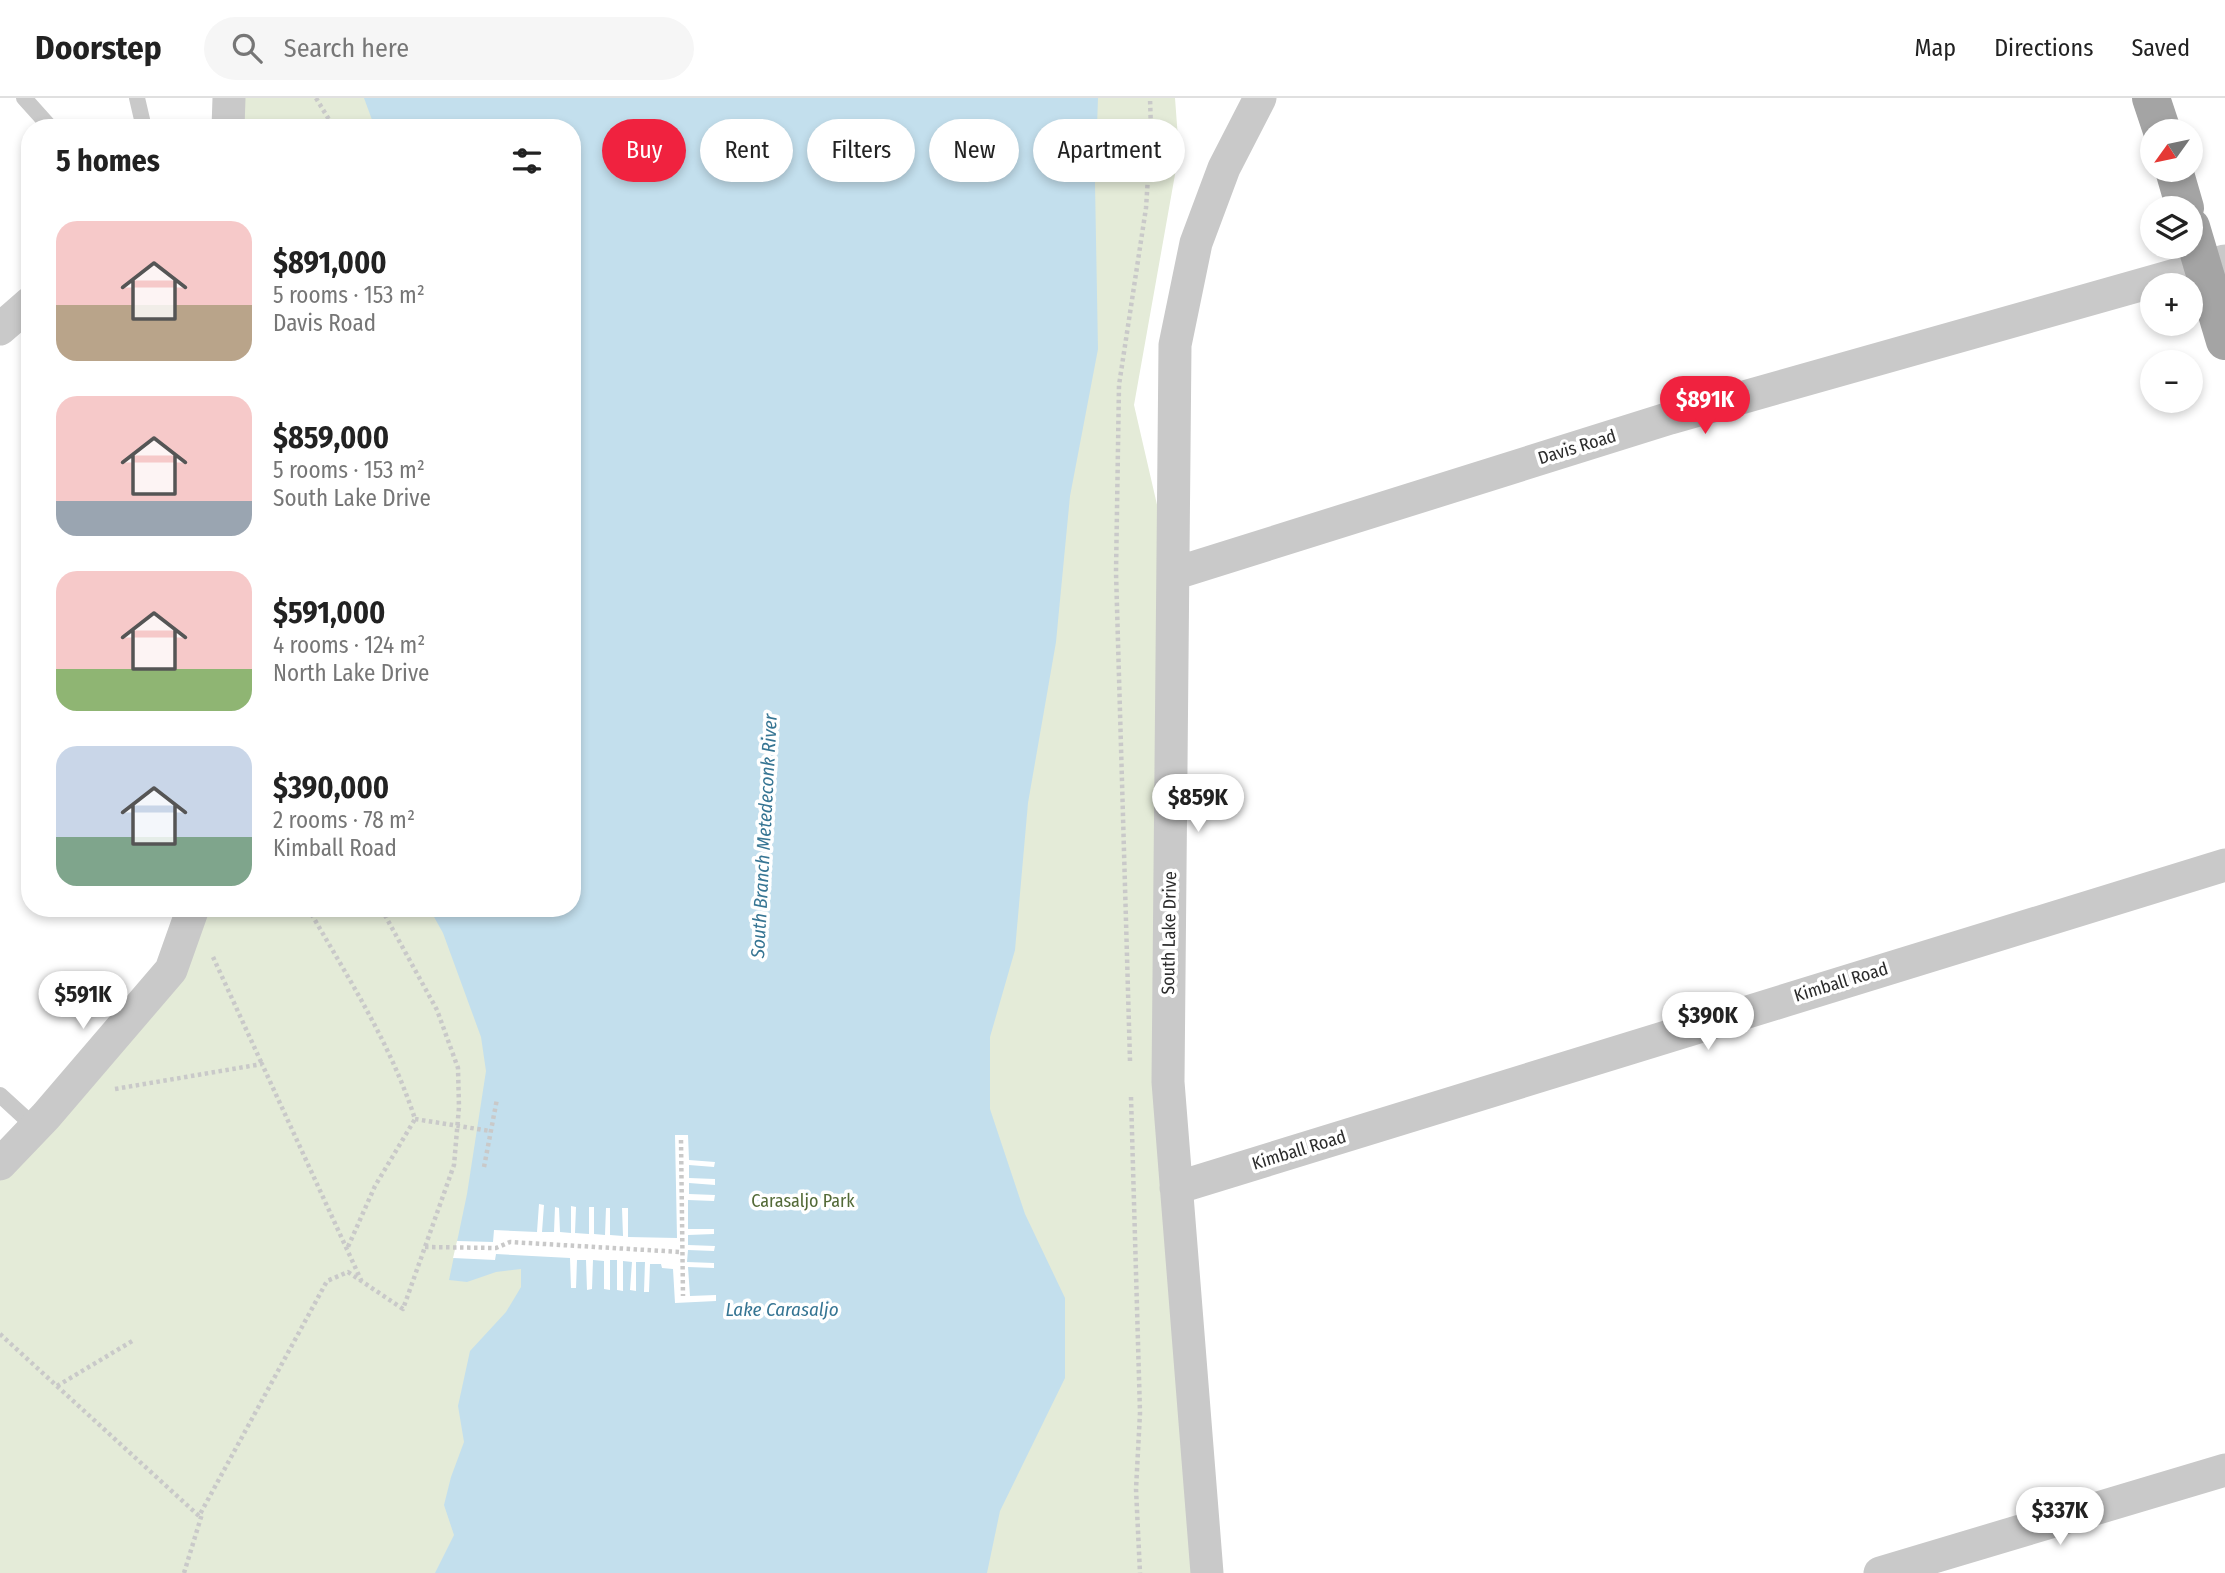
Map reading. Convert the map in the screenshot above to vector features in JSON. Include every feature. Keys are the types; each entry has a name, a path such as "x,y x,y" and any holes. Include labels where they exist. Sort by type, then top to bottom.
{"main road":[{"path":"2151,98 2158,119"},
{"path":"2203,247 2214,265 2225,341"}],"street":[{"path":"228,119 229,98"},
{"name":"South Lake Drive","path":"1207,1573 1168,1082 1175,345 1196,243 1224,168 1260,98"},
{"name":"Davis Road","path":"1173,574 1670,418 2214,265"},
{"path":"0,329 21,311"},
{"name":"Kimball Road","path":"1176,1188 2225,865"},
{"path":"0,1164 62,1098 171,970 190,917"},
{"path":"1880,1573 2225,1469"}],"lane":[{"path":"24,98 43,119"},
{"path":"137,98 142,119"},
{"path":"0,1095 36,1127"}],"path":[{"path":"316,98 329,119"},
{"path":"1130,1068 1116,572 1119,385 1146,208 1151,131 1150,98"},
{"path":"196,917 362,1281"},
{"path":"312,917 386,1044 402,1078 415,1119 375,1186 347,1249"},
{"path":"0,1334 199,1516 327,1281 348,1272 403,1309 454,1165 458,1068 437,1010 386,917"},
{"path":"62,1098 262,1064"},
{"path":"1131,1096 1140,1413 1136,1489 1140,1573"},
{"path":"484,1167 497,1098"},
{"path":"415,1119 490,1131"},
{"path":"681,1140 683,1296"},
{"path":"425,1247 496,1248 510,1242 681,1252"},
{"path":"57,1386 134,1340"},
{"path":"184,1573 204,1506"}],"green space":[{"name":"Lake Carasaljo","path":"240,98 1175,98 1177,119 1033,119 1033,182 1174,182 1134,405 1173,574 1168,1082 1207,1573 0,1573 0,1164 171,970 190,917 581,917 581,119 232,119"}],"water":[{"name":"Lake Carasaljo","path":"364,98 1098,98 1097,119 1033,119 1033,182 1095,182 1098,349 1070,496 1056,642 1028,803 1015,950 990,1037 990,1109 1025,1214 1065,1298 1065,1378 1000,1511 987,1573 435,1573 454,1535 444,1505 464,1442 458,1406 470,1351 506,1312 521,1287 521,1269 496,1272 467,1282 449,1280 467,1194 486,1071 481,1037 443,933 434,917 581,917 581,119 372,119"}],"pier":[{"path":"675,1135 688,1135 689,1160 715,1162 714,1167 689,1165 689,1178 715,1179 715,1185 689,1183 689,1194 715,1195 714,1201 688,1200 688,1229 714,1229 714,1234 688,1235 688,1245 715,1246 714,1251 688,1250 687,1262 714,1263 714,1268 688,1267 690,1296 716,1295 716,1301 675,1303 673,1269 662,1268 661,1264 650,1264 649,1292 644,1292 645,1262 636,1262 636,1291 630,1290 632,1262 623,1261 623,1291 617,1290 617,1260 610,1260 610,1290 604,1289 604,1261 593,1260 592,1289 587,1290 586,1260 577,1260 576,1288 571,1288 570,1258 496,1254 495,1260 453,1258 457,1241 493,1242 494,1230 537,1232 539,1204 544,1205 542,1232 554,1232 555,1207 559,1208 560,1232 571,1233 571,1206 576,1207 575,1233 589,1234 589,1207 594,1207 594,1234 605,1235 606,1208 610,1208 610,1235 623,1236 622,1208 628,1208 628,1237 677,1238"}],"water label":[{"name":"South Branch Metedeconk River","path":"764,836"}],"park label":[{"name":"Carasaljo Park","path":"803,1201"}]}
